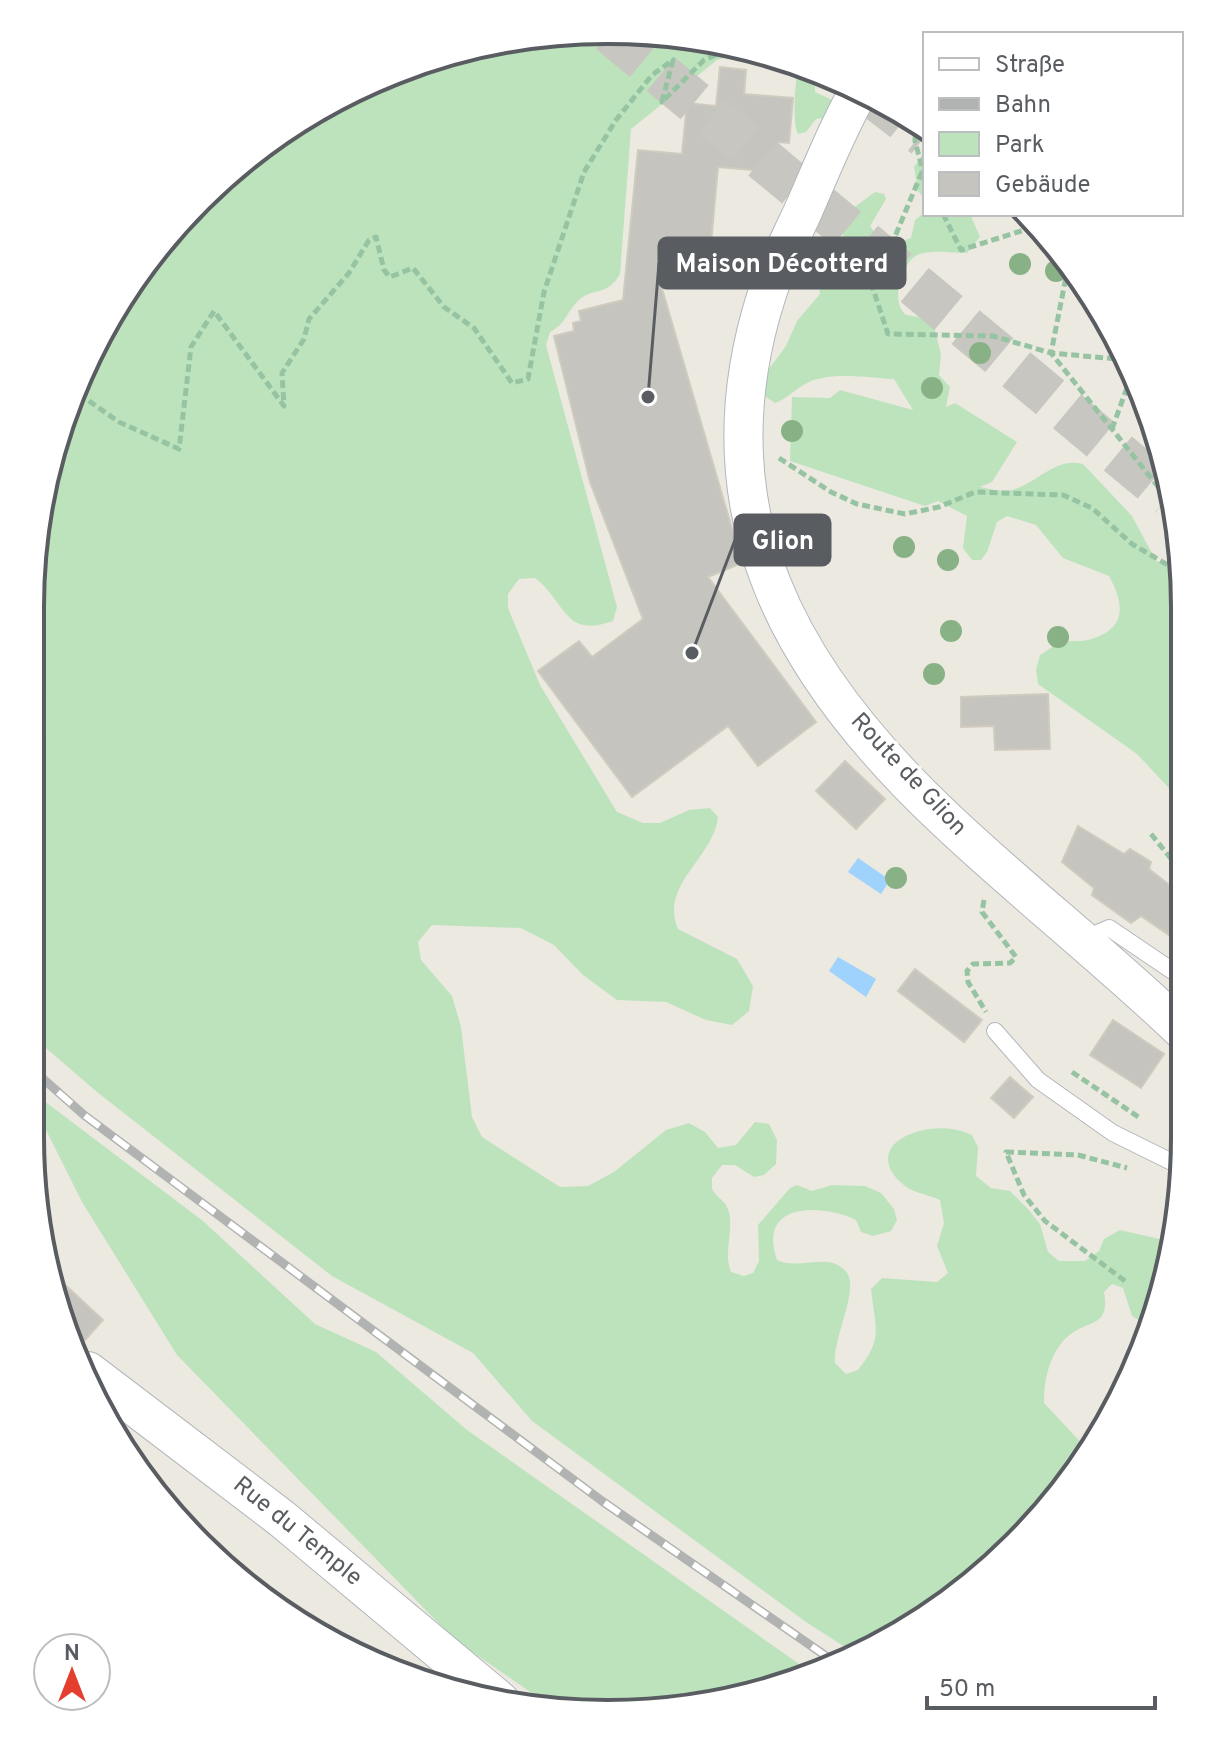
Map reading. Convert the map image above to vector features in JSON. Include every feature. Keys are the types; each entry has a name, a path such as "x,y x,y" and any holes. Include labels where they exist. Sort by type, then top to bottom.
{"street":[{"name":"Route de Glion","path":"853,100 766,296 753,347 743,445 754,538 774,592 801,645 869,740 943,817 1171,1020"},
{"name":"Rue du Temple","path":"99,1379 272,1510 481,1685"}],"lane":[{"path":"1083,940 1109,928 1171,970"},
{"path":"995,1031 1038,1080 1113,1133 1170,1161"}],"path":[{"path":"85,398 119,422 179,449 191,347 214,311 284,406 282,373 304,339 309,319 321,309 369,240 376,237 384,270 390,277 413,268 444,307 474,328 512,383 528,379 544,292 584,172 608,133 652,75 673,60 662,102 704,60 716,55"},
{"path":"915,135 922,172 873,289 888,334 993,336 1051,353 1113,359"},
{"path":"944,216 961,250 1025,230"},
{"path":"1066,279 1051,353 1157,486"},
{"path":"1112,429 1127,389"},
{"path":"775,456 831,492 857,504 905,514 939,507 975,492 1063,495 1092,508 1132,544 1169,566"},
{"path":"1151,834 1171,859"},
{"path":"980,998 968,982 967,971 973,964 1010,963 1016,957 982,912 983,901 991,896"},
{"path":"1065,1067 1144,1120"},
{"path":"1125,1281 1045,1221 1024,1195 1006,1152 1078,1155 1138,1171"}],"green space":[{"path":"571,45 644,45 726,57 717,60 631,129 620,274 610,286 579,300 560,325 550,332 546,345 617,607 613,621 584,625 575,621 535,578 519,579 508,594 508,608 540,685 617,812 643,823 660,823 689,810 710,808 718,817 707,845 681,885 674,913 678,929 737,959 753,986 749,1011 732,1025 706,1020 666,1002 617,1000 583,975 554,945 521,928 432,925 418,942 421,960 452,996 461,1027 472,1117 482,1137 560,1187 588,1186 614,1172 666,1130 689,1123 705,1132 718,1148 736,1145 755,1122 769,1124 777,1140 776,1164 764,1175 754,1177 735,1165 722,1165 712,1178 712,1189 729,1212 728,1255 731,1272 744,1276 753,1273 759,1261 758,1225 790,1188 797,1185 812,1191 832,1185 865,1186 881,1193 894,1209 897,1220 891,1231 873,1236 861,1232 856,1220 841,1214 809,1210 783,1218 776,1227 773,1241 777,1260 785,1263 832,1263 847,1273 850,1291 835,1353 835,1363 846,1374 858,1370 872,1349 876,1323 871,1289 882,1278 937,1282 948,1273 937,1246 944,1223 940,1200 905,1186 892,1171 888,1158 893,1146 904,1137 937,1128 955,1129 972,1135 978,1147 976,1176 991,1188 1010,1191 1028,1209 1040,1224 1048,1252 1059,1261 1085,1261 1099,1251 1104,1239 1120,1230 1161,1239 1140,1321 1132,1316 1123,1288 1112,1284 1104,1292 1104,1312 1100,1318 1065,1339 1051,1361 1044,1403 1081,1442 1031,1508 979,1560 921,1605 845,1647 806,1622 532,1421 473,1353 332,1276 97,1092 44,1046 45,571 63,462 87,392 119,326 160,264 209,209 264,160 358,102 462,63 534,49"},
{"path":"797,77 815,84 815,92 839,103 831,117 816,119 806,132 798,134 795,121"},
{"path":"923,154 923,197 918,191 914,167"},
{"path":"875,192 884,194 886,199 870,226 883,237 894,240 911,238 915,220 923,214 971,216 980,237 967,253 917,255 906,266 898,293 901,309 906,315 932,319 941,354 939,375 950,387 946,407 955,403 1017,442 992,482 980,487 1012,490 1055,467 1083,464 1132,516 1156,561 1169,565 1171,790 1137,754 1038,684 1036,670 1040,655 1062,642 1085,641 1101,636 1116,623 1120,606 1109,576 1063,558 1036,525 1007,516 997,522 987,552 981,560 972,560 963,548 967,516 938,501 925,506 790,461 792,397 830,398 840,390 913,410 894,379 827,377 807,383 775,403 763,395 765,374 786,346 797,321 820,294 809,251 819,245 826,248 833,263 841,265 849,261 842,230 852,209"},
{"path":"44,1101 203,1221 315,1324 376,1352 467,1430 801,1665 753,1681 681,1695 608,1700 535,1695 455,1640 177,1355 82,1202 44,1126"}],"water":[{"path":"858,858 890,880 881,894 848,872"},
{"path":"838,957 876,979 866,997 829,971"}],"building":[{"path":"720,67 746,70 744,94 793,98 789,143 778,142 775,172 718,167 710,254 687,252 685,277 658,275 742,563 708,577 816,722 758,766 728,726 632,797 538,671 579,641 592,657 643,619 590,482 554,336 574,331 573,323 581,321 579,311 623,300 638,150 682,154 687,103 716,106"},
{"path":"1048,694 1050,749 995,750 994,726 961,727 961,697"},
{"path":"845,761 885,799 856,829 816,791"},
{"path":"1078,826 1124,854 1130,849 1151,862 1149,869 1171,886 1171,936 1141,916 1131,923 1092,895 1094,888 1062,862"},
{"path":"915,969 982,1020 964,1042 898,991"},
{"path":"1113,1020 1164,1054 1141,1088 1090,1055"},
{"path":"1010,1077 1033,1097 1014,1118 991,1098"},
{"path":"63,1283 103,1320 83,1342"}],"tunnel":[{"path":"625,44 1157,486"}],"railway":[{"path":"44,1080 84,1115 602,1501 826,1656"}],"place":[{"name":"Maison Décotterd","path":"648,397"},
{"name":"Glion","path":"692,653"}]}
